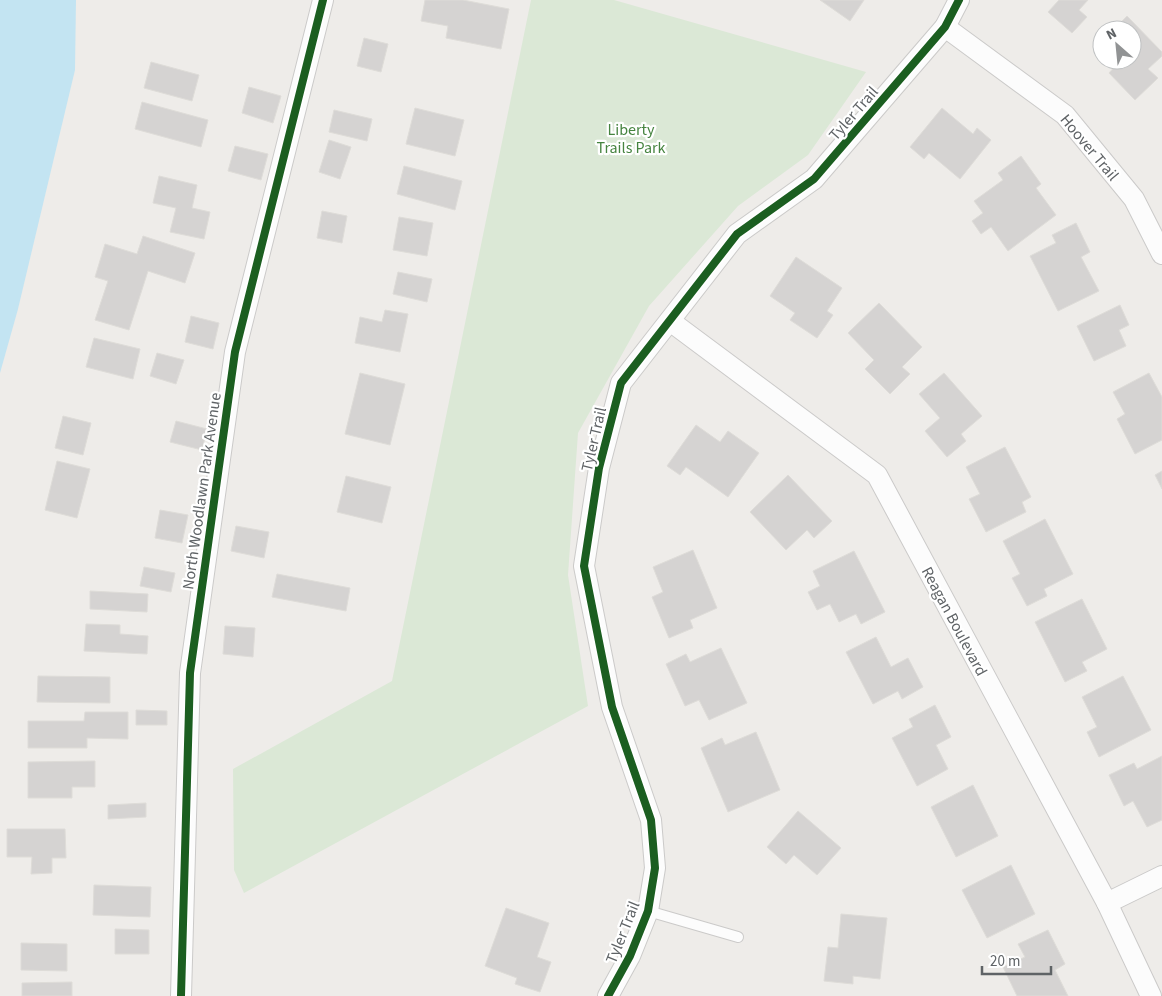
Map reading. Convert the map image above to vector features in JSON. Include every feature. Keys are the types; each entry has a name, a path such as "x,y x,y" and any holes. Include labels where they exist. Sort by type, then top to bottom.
{"street":[{"name":"North Woodlawn Park Avenue","path":"181,996 190,673 235,352 323,0"},
{"name":"Tyler Trail","path":"608,996 630,956 648,911 655,868 651,820 612,708 584,566 599,468 621,383 738,234 814,179 945,26 959,0"},
{"name":"Hoover Trail","path":"945,26 1065,115 1134,199 1162,254"},
{"name":"Reagan Boulevard","path":"670,321 877,475 1107,903 1151,996"},
{"path":"1107,903 1162,876"}],"lane":[{"path":"648,911 738,937"}],"green space":[{"name":"Liberty Trails Park","path":"531,0 614,0 866,72 808,155 738,206 649,306 578,433 568,575 588,706 244,893 234,870 233,769 392,681"}],"water":[{"path":"0,0 76,0 75,70 18,309 0,373"}],"building":[{"path":"425,0 463,0 509,9 501,49 446,38 448,26 421,21"},
{"path":"820,0 864,0 850,21"},
{"path":"1059,0 1088,0 1079,10 1087,17 1072,33 1048,12"},
{"path":"1127,16 1131,20 1123,20"},
{"path":"1142,31 1162,52 1162,56 1148,69 1158,78 1135,100 1109,73 1112,70 1142,70"},
{"path":"364,38 388,44 381,72 357,66"},
{"path":"151,62 199,75 192,101 144,88"},
{"path":"249,87 281,96 273,123 242,113"},
{"path":"142,102 208,120 201,147 135,129"},
{"path":"415,108 464,120 455,156 406,144"},
{"path":"942,108 973,134 977,128 991,140 960,179 929,153 924,159 910,147"},
{"path":"334,110 372,119 367,141 329,132"},
{"path":"329,140 351,147 340,179 319,172"},
{"path":"235,146 268,154 261,180 228,171"},
{"path":"1021,156 1041,184 1036,188 1056,215 1008,251 991,227 981,234 972,221 983,213 974,201 1003,180 998,173"},
{"path":"404,166 462,181 455,210 397,194"},
{"path":"159,176 197,185 192,208 210,212 204,239 170,232 176,208 153,203"},
{"path":"322,211 347,216 342,243 317,238"},
{"path":"399,217 433,223 427,256 393,250"},
{"path":"1076,223 1090,252 1081,257 1099,291 1058,311 1030,256 1056,243 1052,235"},
{"path":"143,236 195,253 185,283 148,271 129,330 95,320 108,281 95,277 105,244 137,254"},
{"path":"796,257 842,288 827,311 833,315 817,338 790,320 795,313 770,296"},
{"path":"398,272 432,279 427,302 393,294"},
{"path":"879,303 922,347 902,367 910,374 890,394 865,369 874,360 848,333"},
{"path":"1120,305 1129,325 1119,330 1126,346 1094,361 1077,326"},
{"path":"385,310 408,314 400,352 355,343 360,317 382,322"},
{"path":"191,316 219,323 213,349 185,342"},
{"path":"94,338 140,349 133,379 86,367"},
{"path":"157,353 184,360 176,384 150,376"},
{"path":"360,373 405,384 390,445 345,434"},
{"path":"944,373 982,416 961,434 966,441 947,457 925,431 940,418 919,394"},
{"path":"1149,373 1162,397 1162,440 1135,454 1117,419 1125,414 1113,392"},
{"path":"63,416 91,423 83,455 55,448"},
{"path":"176,421 207,429 202,450 170,442"},
{"path":"696,425 720,442 728,431 759,453 728,497 686,467 680,475 667,466"},
{"path":"1005,447 1031,497 1022,502 1026,512 986,532 969,499 980,494 966,467"},
{"path":"57,461 90,469 77,518 45,510"},
{"path":"1162,471 1162,489 1155,475"},
{"path":"788,475 832,521 814,538 807,530 786,550 750,512"},
{"path":"346,476 391,487 382,523 337,512"},
{"path":"160,510 188,515 182,543 155,538"},
{"path":"1045,519 1073,574 1044,589 1047,596 1027,606 1012,578 1020,574 1003,541"},
{"path":"236,526 269,532 264,558 231,551"},
{"path":"693,550 717,608 690,620 693,628 669,638 652,597 663,592 653,567"},
{"path":"854,551 885,612 861,624 856,614 839,622 830,604 817,610 808,592 820,586 813,571"},
{"path":"144,567 175,573 171,592 140,586"},
{"path":"277,574 350,588 346,611 272,597"},
{"path":"90,591 148,594 147,612 90,609"},
{"path":"1082,599 1107,649 1082,662 1087,671 1065,682 1035,622"},
{"path":"86,624 120,625 120,634 148,636 147,654 84,651"},
{"path":"225,626 255,628 253,657 223,654"},
{"path":"876,637 891,667 908,658 923,687 902,699 898,691 873,704 846,652"},
{"path":"721,648 747,703 709,720 699,700 685,706 666,664 686,654 690,662"},
{"path":"38,676 110,677 110,703 37,702"},
{"path":"1123,676 1151,730 1099,757 1087,732 1097,727 1082,697"},
{"path":"935,705 951,737 936,745 948,769 917,786 892,738 913,727 909,719"},
{"path":"136,710 167,711 167,725 136,725"},
{"path":"85,712 128,712 128,739 87,738 87,748 28,748 28,721 84,721"},
{"path":"756,732 780,790 728,812 701,748 722,738 725,745"},
{"path":"1162,756 1162,820 1147,827 1133,801 1124,806 1109,775 1134,763 1137,769"},
{"path":"95,761 95,787 72,787 72,798 28,798 28,762"},
{"path":"973,785 998,836 956,857 931,807"},
{"path":"146,803 146,817 108,819 108,805"},
{"path":"798,811 841,848 817,875 794,855 786,864 767,847"},
{"path":"7,829 65,829 66,858 52,858 52,873 31,874 32,857 7,857"},
{"path":"1011,865 1035,914 987,938 962,890"},
{"path":"94,885 151,887 150,917 93,915"},
{"path":"506,908 549,923 537,957 551,962 540,992 515,984 517,978 485,966"},
{"path":"841,914 887,918 880,979 853,976 853,984 824,981 828,947 838,948"},
{"path":"115,929 149,930 149,954 115,954"},
{"path":"1048,930 1065,964 1055,970 1068,996 1017,996 1003,967 1025,957 1018,944"},
{"path":"21,943 67,944 67,971 21,970"},
{"path":"72,982 72,996 22,996 22,983"}],"cycle path":[{"path":"181,996 190,673 235,352 323,0"},
{"path":"608,996 630,956 648,911 655,868 651,820 612,707 584,566 599,468 621,383 737,234 814,179 945,27 959,0"}]}
